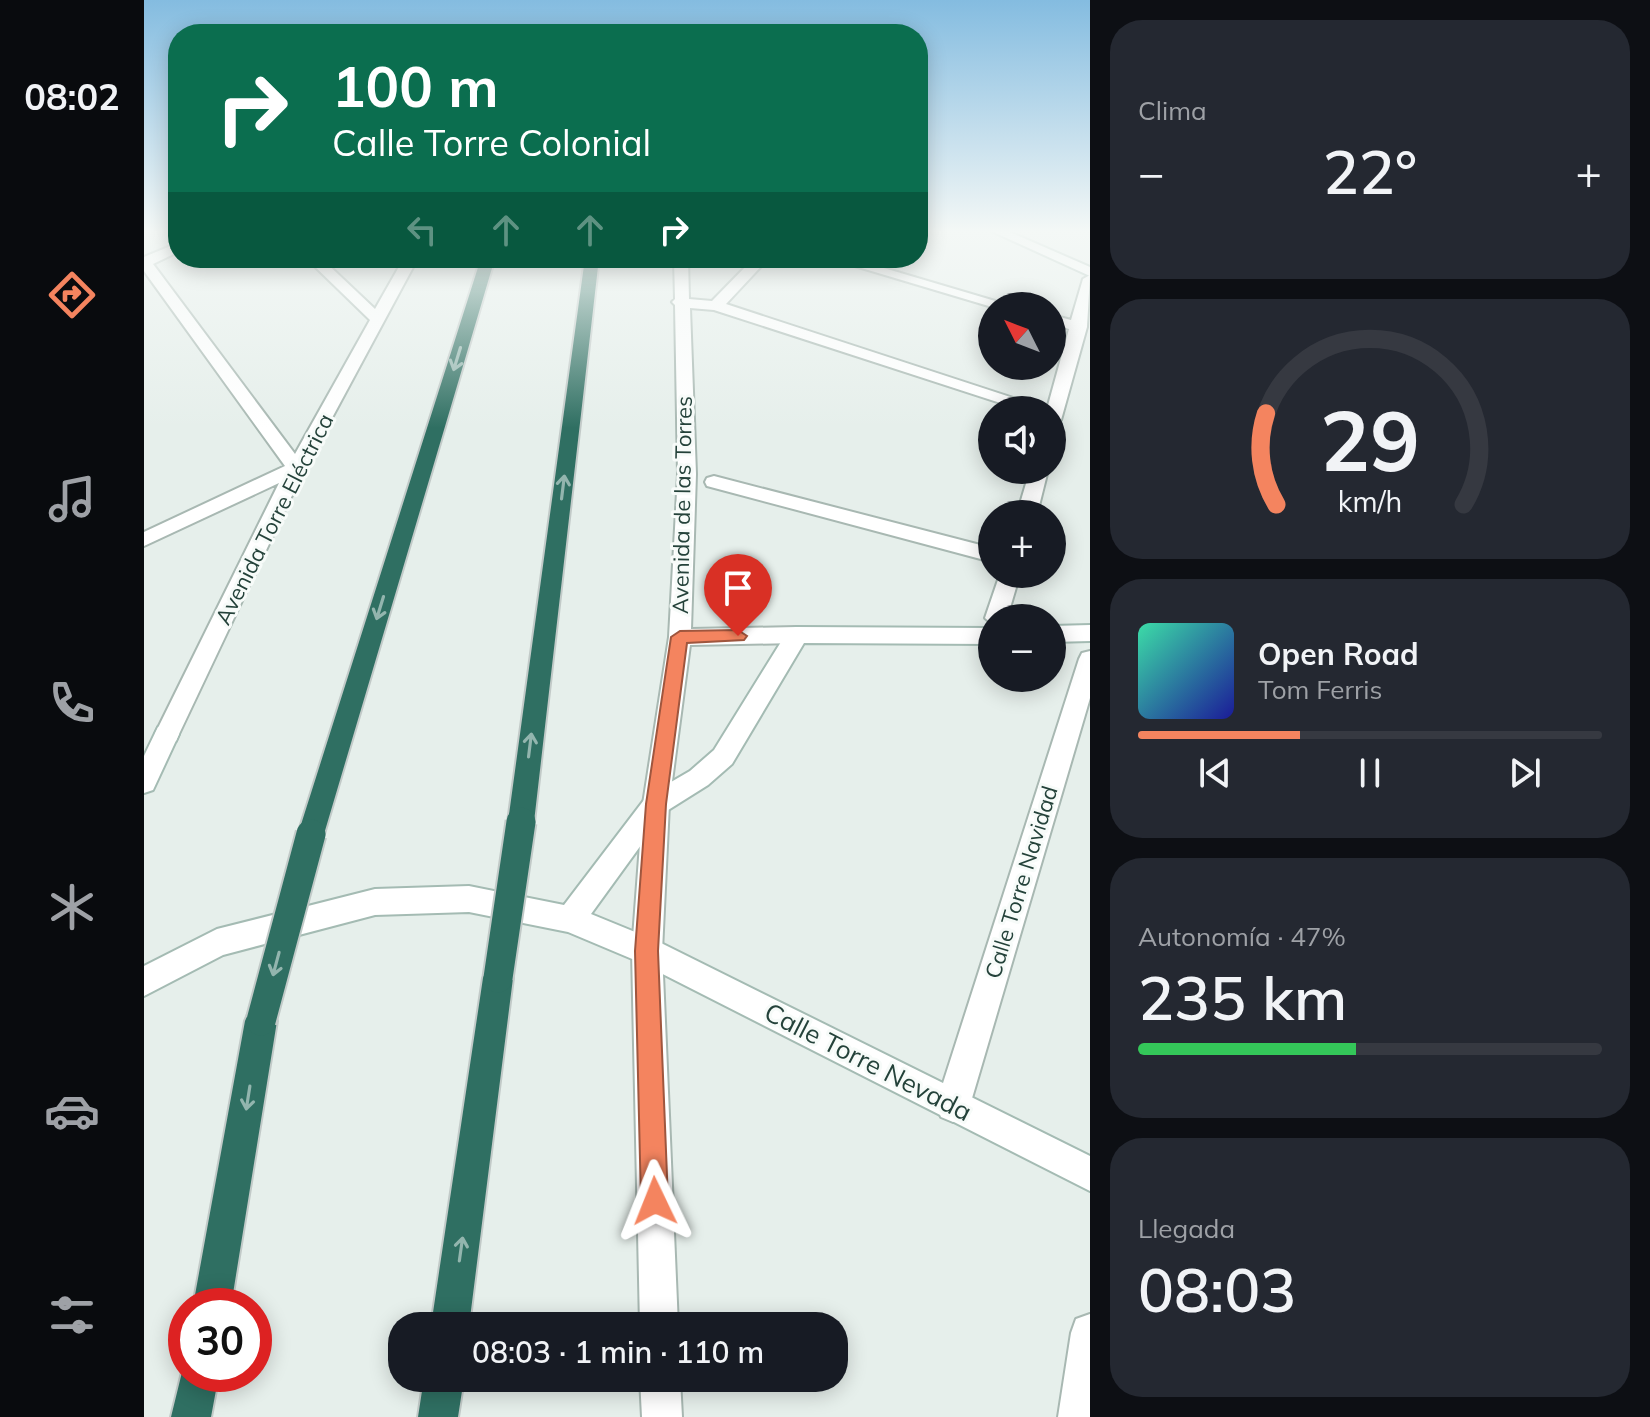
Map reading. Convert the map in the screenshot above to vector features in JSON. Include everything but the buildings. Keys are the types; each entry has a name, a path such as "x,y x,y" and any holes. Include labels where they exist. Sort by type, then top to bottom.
{"highway":[{"path":"215,1288 261,1021 311,834 476,296"},
{"path":"452,1312 521,822 587,296"},
{"path":"191,1417 196,1392"},
{"path":"438,1417 442,1392"}],"street":[{"path":"144,540 296,468 161,296"},
{"path":"353,296 377,319"},
{"name":"Avenida Torre Eléctrica","path":"144,783 156,735 390,296"},
{"name":"Avenida de las Torres","path":"659,1312 647,951 656,804 680,637 687,474 679,296"},
{"path":"716,306 725,296"},
{"path":"1055,396 1086,296"},
{"path":"679,302 716,306 991,396"},
{"path":"1066,323 1079,327"},
{"path":"714,482 978,551"},
{"path":"680,637 978,630"},
{"path":"1066,634 1090,633"},
{"path":"570,919 656,804 699,778 723,757 797,635"},
{"name":"Calle Torre Navidad","path":"953,1105 1090,659"},
{"name":"Calle Torre Nevada","path":"144,982 217,943 375,902 469,899 570,919 647,951 1090,1174"},
{"path":"1078,1417 1090,1333"},
{"path":"661,1392 662,1417"}],"route":[{"path":"655,1201 647,951 656,804 680,637 738,636"}]}
